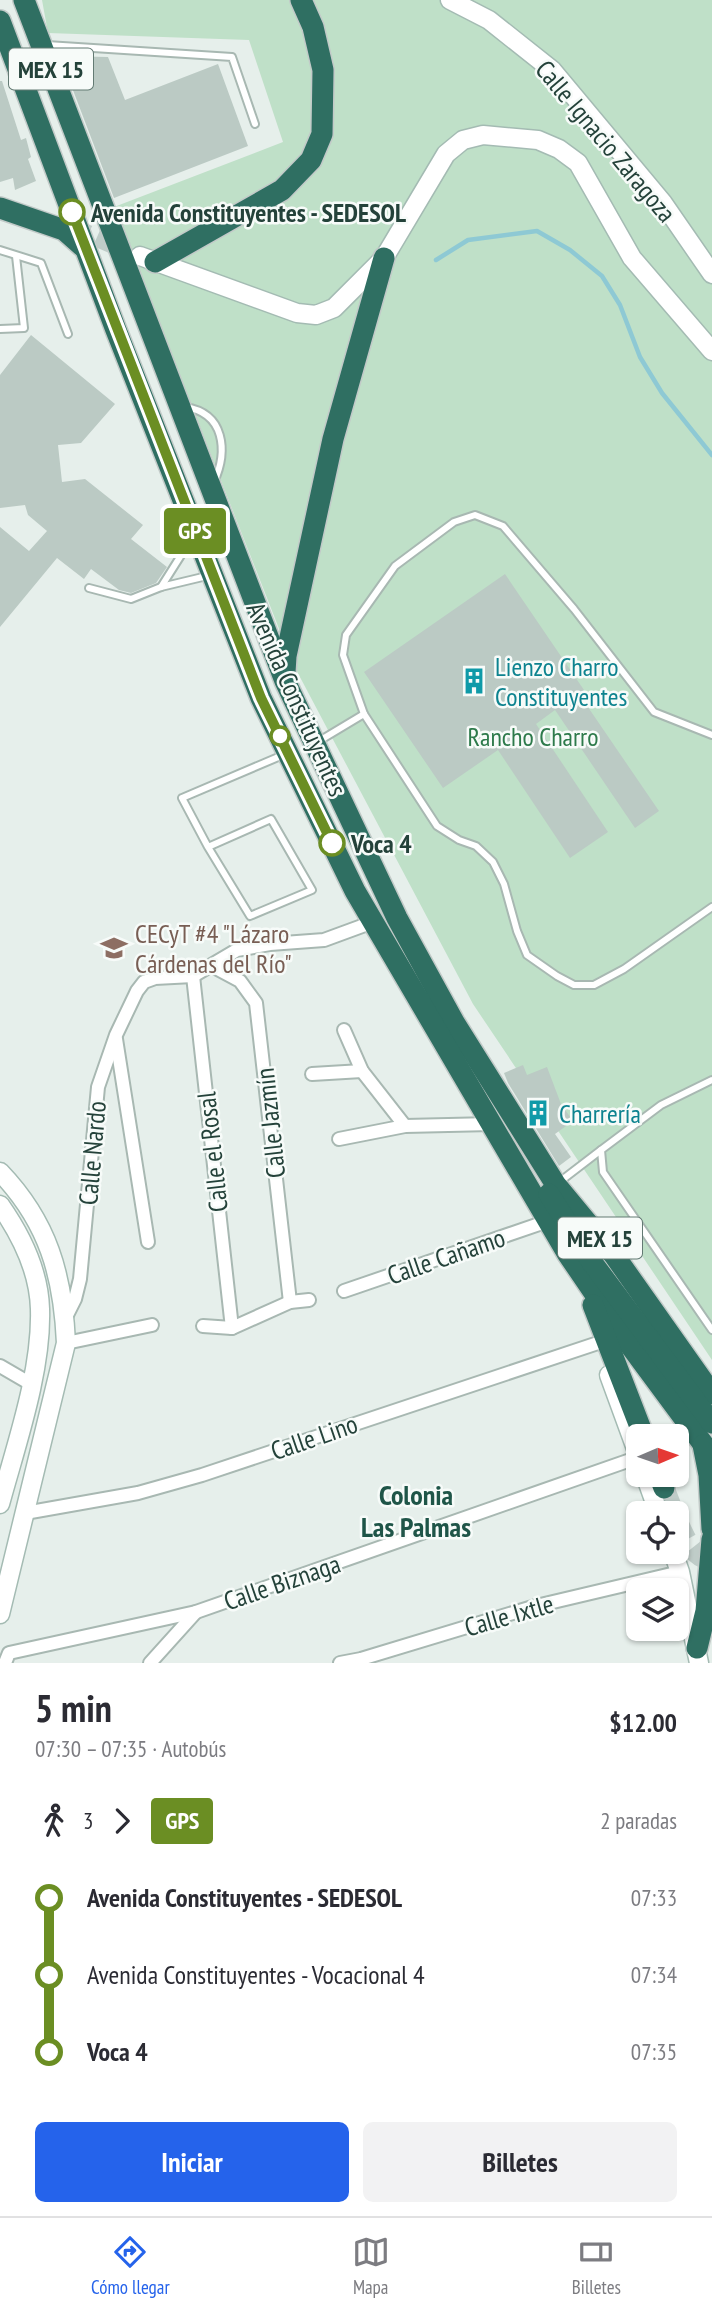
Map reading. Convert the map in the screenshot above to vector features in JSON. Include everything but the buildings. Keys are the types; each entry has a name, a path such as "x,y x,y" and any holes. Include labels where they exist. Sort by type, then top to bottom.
{"highway":[{"path":"147,259 282,190 312,160 323,134 323,70 313,27 301,0"},
{"name":"Avenida Constituyentes","path":"25,3 285,681 397,918 454,1022 556,1185 614,1255 712,1394"},
{"name":"Avenida Constituyentes","path":"0,21 87,253 261,698 373,922 567,1253 708,1450"},
{"path":"0,208 64,230 87,253"},
{"path":"285,681 286,656 333,439 384,258"},
{"path":"490,1080 548,1193 592,1261 712,1423"},
{"path":"567,1253 598,1317 639,1424"},
{"path":"708,1450 712,1529"},
{"path":"698,1656 710,1580 712,1539"}],"street":[{"name":"Calle Ignacio Zaragoza","path":"450,0 489,19 552,70 663,203 712,274"},
{"name":"Calle Ignacio Zaragoza","path":"147,259 297,313 316,315 334,308 384,258 446,154 463,140 483,135 538,140 559,149 578,163 632,258 712,351"},
{"path":"192,976 237,950 270,944 324,940 373,922"},
{"name":"Calle Jazmín","path":"212,965 240,981 256,1003 290,1303"},
{"name":"Calle Nardo","path":"65,1319 75,1299 80,1279 98,1087 116,1035 136,990 144,982 155,978 192,976"},
{"name":"Calle el Rosal","path":"192,976 232,1328"},
{"path":"344,1030 362,1071 405,1126"},
{"path":"116,1035 148,1242"},
{"path":"312,1074 362,1071"},
{"path":"339,1139 405,1126 492,1124"},
{"path":"0,1172 35,1214 48,1242 65,1319 66,1343 0,1614"},
{"path":"0,1205 29,1258 37,1284 40,1307 40,1331 31,1384 0,1504"},
{"name":"Calle Cañamo","path":"344,1291 548,1221"},
{"path":"203,1326 232,1328 290,1303 309,1300"},
{"path":"598,1317 598,1343 627,1424"},
{"path":"66,1343 152,1325"},
{"name":"Calle Lino","path":"25,1513 138,1493 190,1479 598,1343"},
{"path":"0,1366 31,1384"},
{"path":"16,1443 40,1453"},
{"name":"Calle Biznaga","path":"7,1658 196,1612 626,1462"},
{"path":"677,1564 698,1656"},
{"name":"Calle Ixtle","path":"340,1663 362,1661 536,1606 680,1572"},
{"path":"150,1663 196,1612"}],"lane":[{"path":"42,46 54,44 232,57 255,124"},
{"path":"0,250 41,264 68,334"},
{"path":"0,329 24,328 16,256"},
{"path":"712,735 654,712 574,609 502,526 475,515 454,522 395,566 346,635 343,655 363,714 437,827 476,846 493,862 504,884 517,931 527,955 574,985 594,985 624,969 712,907"},
{"path":"161,587 196,533"},
{"path":"89,588 131,599 161,587 201,576 213,576"},
{"path":"315,744 363,714"},
{"path":"208,847 271,819 312,890 250,916 208,847 182,798 288,752"},
{"path":"556,1185 662,1105 712,1080"},
{"path":"601,1150 603,1172 712,1331"}],"green space":[{"name":"Rancho Charro","path":"42,0 712,0 712,1360 473,1004 292,662 114,207 283,142 249,40 48,33"}],"waterway":[{"path":"436,260 468,240 537,231 570,250 602,276 620,305 640,357 662,393 712,455"}],"tunnel":[{"path":"72,227 127,251"},
{"path":"664,1488 669,1501"},
{"path":"689,1544 699,1555 712,1560"}],"bus line":[{"name":"GPS","path":"72,212 261,698 332,843"}],"place":[{"name":"Avenida Constituyentes - SEDESOL","path":"72,212"},
{"name":"Lienzo Charro Constituyentes","path":"474,681"},
{"name":"Voca 4","path":"332,843"},
{"name":"CECyT #4 \"Lázaro Cárdenas del Río\"","path":"114,948"},
{"name":"Charrería","path":"538,1113"}],"district":[{"name":"Colonia Las Palmas","path":"416,1510"}]}
